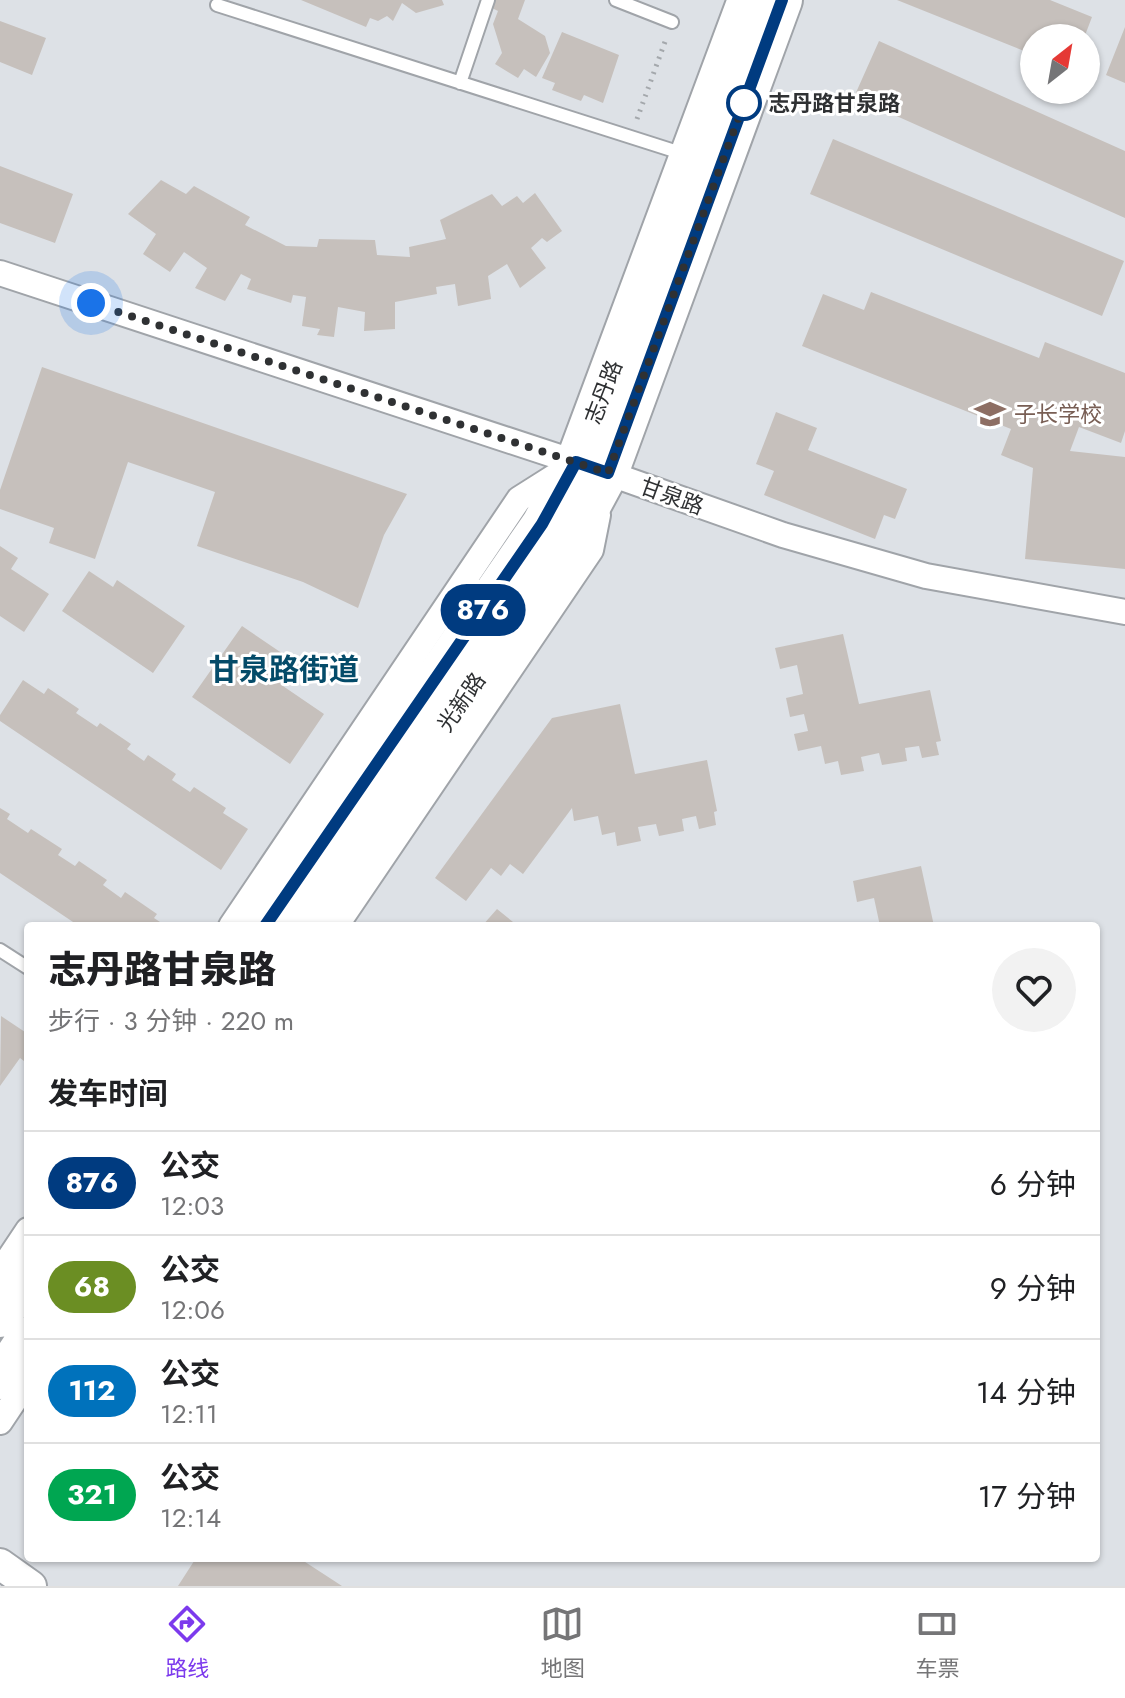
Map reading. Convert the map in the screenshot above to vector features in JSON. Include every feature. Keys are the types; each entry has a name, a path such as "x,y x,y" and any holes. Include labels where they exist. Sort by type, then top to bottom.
{"main road":[{"name":"志丹路","path":"592,467 691,156 748,0"},
{"name":"志丹路","path":"592,467 782,0"},
{"name":"光新路","path":"268,922 542,524 592,467"},
{"name":"光新路","path":"310,922 572,540 592,467"},
{"path":"0,1317 24,1281"},
{"path":"0,1379 24,1343"}],"street":[{"name":"甘泉路","path":"0,273 592,467 783,535 855,557 1004,592 1125,612"},
{"path":"234,922 519,499 592,467"},
{"name":"志丹路","path":"339,922 591,550 592,467"},
{"path":"0,1272 24,1236"},
{"path":"0,1422 24,1386"},
{"path":"0,1564 31,1586"}],"lane":[{"path":"460,83 488,0"},
{"path":"616,0 672,22"},
{"path":"217,5 691,156"},
{"path":"0,950 24,965"}],"path":[{"path":"631,137 672,22"}],"building":[{"path":"301,0 442,0 444,5 416,13 402,3 393,21 387,16 378,21 370,18 366,27"},
{"path":"493,0 525,0 518,19 545,36 550,53 536,77 524,69 518,78 495,64 502,53 493,24 498,11 490,7"},
{"path":"897,0 1050,0 1092,17 1089,24 1020,24 1020,49"},
{"path":"0,21 46,38 32,75 0,62"},
{"path":"1125,27 1125,83 1106,75"},
{"path":"562,32 619,55 603,103 584,95 581,101 552,90 555,83 542,78"},
{"path":"879,41 1125,151 1125,218 854,97"},
{"path":"833,139 1124,261 1102,316 810,194"},
{"path":"0,166 73,194 55,243 0,223"},
{"path":"161,180 186,194 194,186 250,217 245,225 286,246 317,247 319,239 375,240 377,255 410,257 409,247 446,239 440,220 492,194 502,206 517,196 523,203 535,193 562,231 547,242 542,238 531,248 546,268 520,288 507,264 488,276 491,299 458,306 455,284 436,287 437,294 395,302 395,329 364,331 365,312 338,307 334,337 317,335 320,329 302,326 306,297 293,295 291,303 247,289 251,279 241,274 225,301 195,288 207,268 184,252 170,272 143,254 156,234 128,214"},
{"path":"871,292 1039,358 1045,342 1125,373 1125,431 1121,443 1079,427 1070,451 1125,457 1125,569 1025,559 1033,468 1001,455 1011,429 802,346 823,294 864,310"},
{"path":"42,367 407,494 384,535 358,608 303,582 197,546 215,492 128,462 95,559 49,543 54,528 0,509 0,490"},
{"path":"776,412 817,428 808,450 907,489 895,519 884,515 875,539 764,495 774,471 756,464"},
{"path":"0,546 18,558 11,569 49,594 24,632 0,616"},
{"path":"89,571 113,587 117,580 185,626 153,673 62,611"},
{"path":"242,626 295,662 280,684 324,714 290,764 192,697"},
{"path":"843,634 859,704 930,690 941,741 936,742 939,755 922,758 919,746 905,748 907,761 882,765 879,753 861,757 864,771 841,775 838,761 825,764 821,746 798,751 794,734 808,731 804,714 790,717 786,698 803,694 797,665 780,669 775,648"},
{"path":"23,680 44,694 48,688 79,709 76,713 97,727 100,723 131,744 127,749 144,761 148,755 176,774 172,780 190,792 194,787 226,808 223,813 248,829 221,870 0,721 0,715"},
{"path":"620,704 635,774 707,760 717,811 714,812 716,825 699,829 696,816 682,819 684,831 659,836 656,824 638,827 641,841 617,846 615,832 602,835 598,816 574,821 572,808 523,874 510,864 501,876 491,868 466,901 435,878 552,718"},
{"path":"0,808 10,814 7,819 28,833 31,829 62,849 58,855 75,866 79,861 107,880 103,885 121,898 125,892 157,914 154,918 160,922 73,922 0,873"},
{"path":"921,866 933,922 879,922 874,898 857,902 853,881"},
{"path":"497,909 513,922 486,922"},
{"path":"1,1016 24,1031 24,1061 20,1058 0,1086"},
{"path":"193,1562 305,1562 342,1586 178,1586"}],"bus line":[{"name":"876","path":"268,922 542,524 576,462 608,473 782,0"}],"place":[{"name":"志丹路甘泉路","path":"744,103"},
{"name":"子长学校","path":"990,414"}],"district":[{"name":"甘泉路街道","path":"284,669"}],"route":[{"path":"91,303 608,473 744,103"}]}
